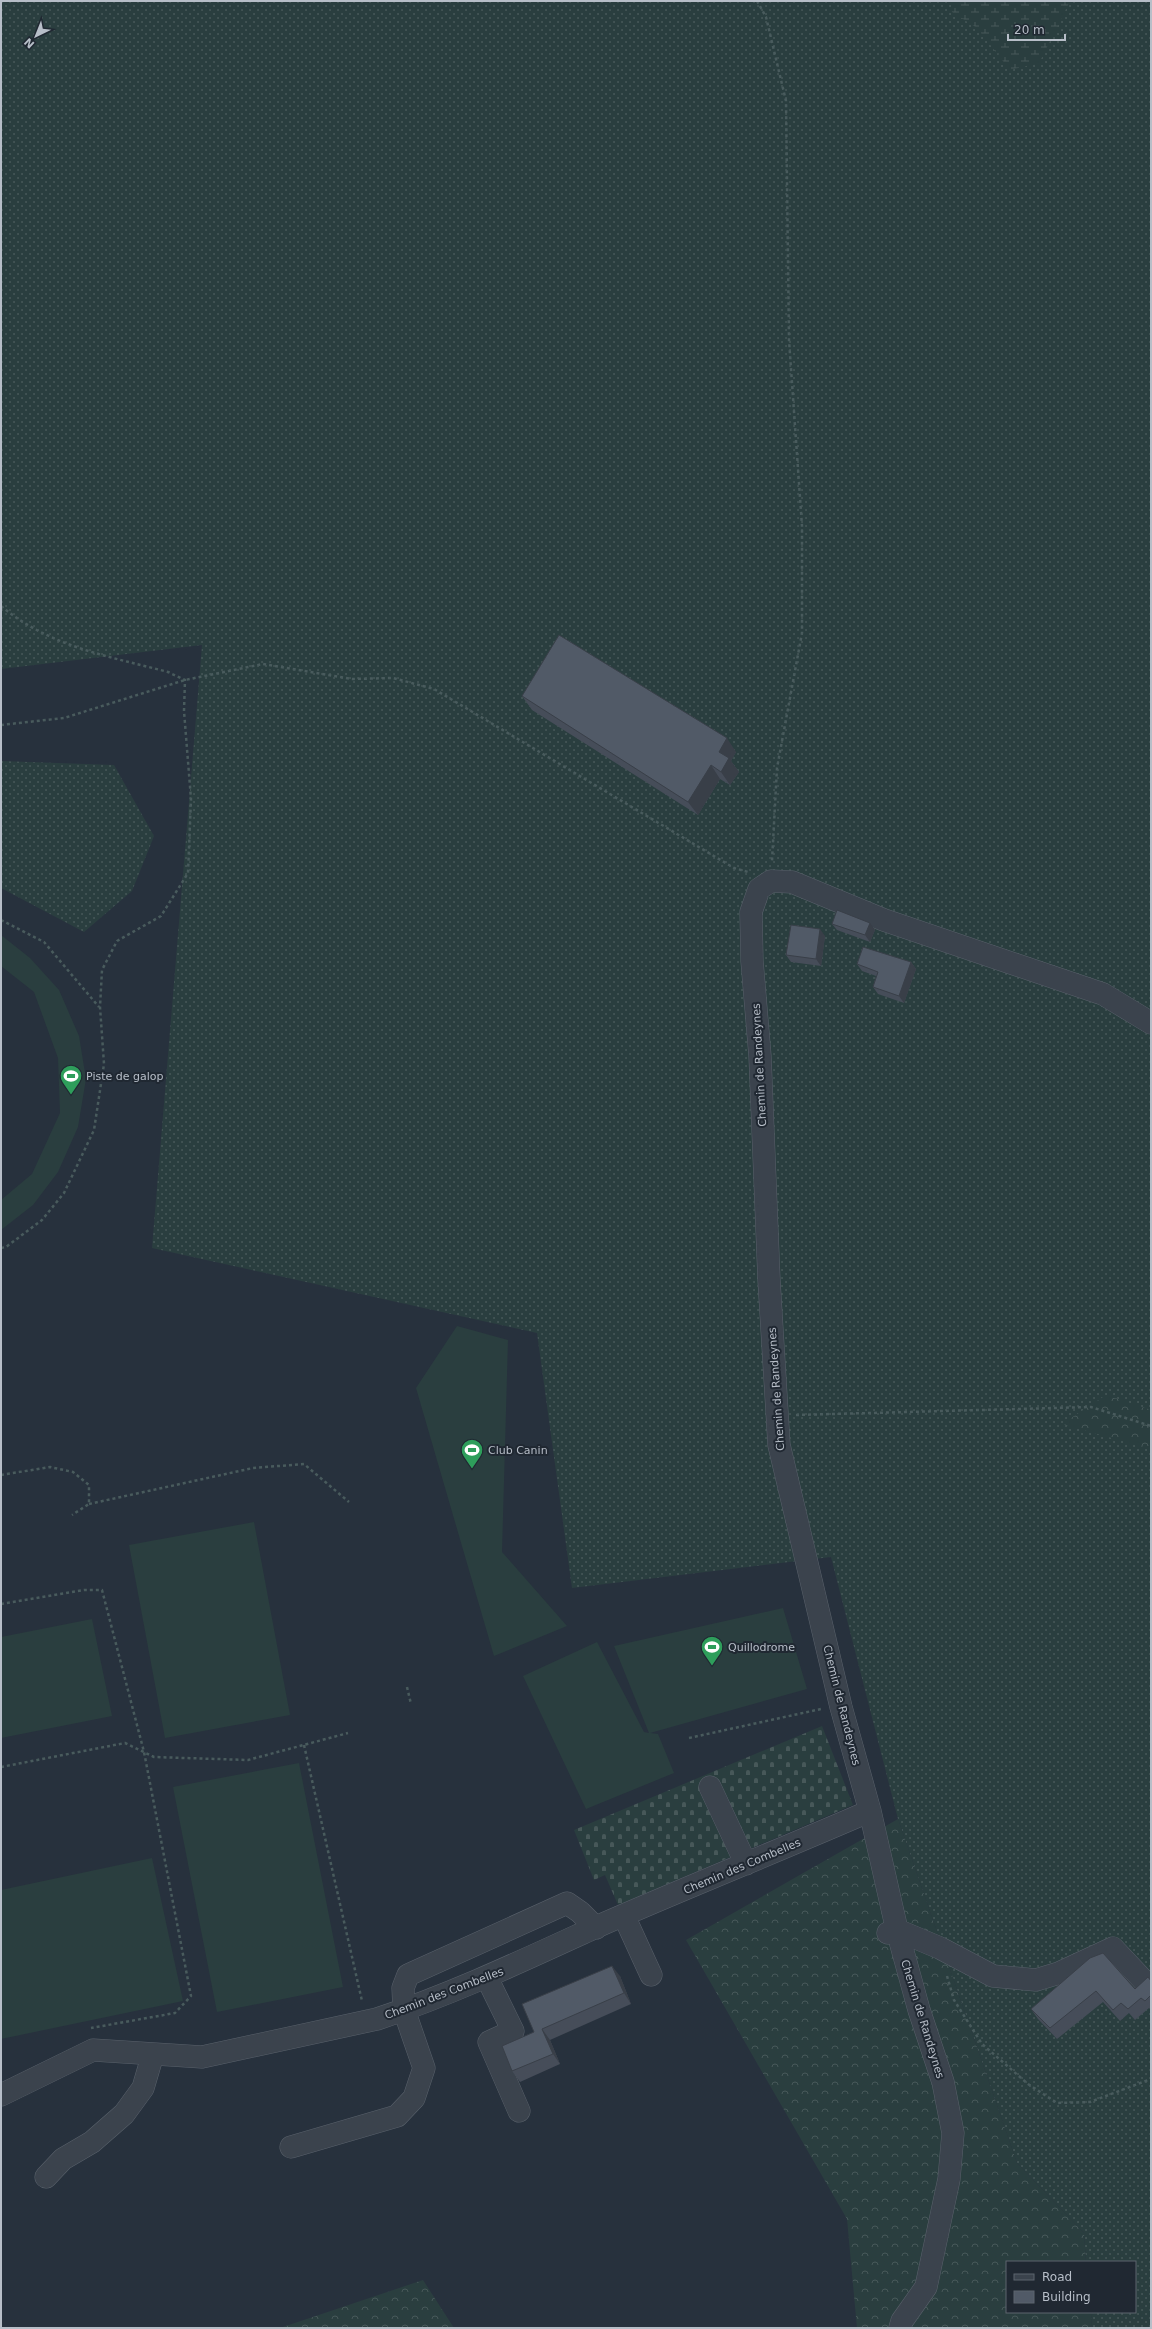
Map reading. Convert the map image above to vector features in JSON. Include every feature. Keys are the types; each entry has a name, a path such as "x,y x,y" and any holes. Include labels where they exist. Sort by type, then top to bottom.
{"street":[{"path":"771,881 792,882 884,920 1103,994 1151,1023"},
{"name":"Chemin de Randeynes","path":"771,881 759,889 751,912 752,961 760,1056 768,1272 779,1445 841,1707 870,1811 891,1932 943,2082 953,2133 949,2179 926,2287 902,2321 900,2328"},
{"path":"710,1787 746,1864"},
{"name":"Chemin des Combelles","path":"1,2095 93,2050 202,2057 367,2021 404,2010 487,1978 596,1928 870,1811"},
{"path":"291,2147 396,2116 414,2098 424,2068 404,2010 403,1988 408,1975 566,1903 580,1912 596,1928"},
{"path":"624,1916 651,1975"},
{"path":"891,1932 940,1948 993,1976 1036,1980 1059,1974 1113,1948 1144,1981"},
{"path":"487,1978 513,2031 489,2042 519,2110"},
{"path":"46,2177 63,2159 92,2142 124,2114 143,2088 154,2054"}],"path":[{"path":"1,725 64,718 185,680 263,664 352,679 393,678 434,689 734,868 771,881 776,768 802,633 802,526 789,340 786,101 766,17 757,1"},
{"path":"1,606 21,623 52,639 168,672 185,680"},
{"path":"1,1248 6,1247 42,1220 64,1193 94,1130 104,1064 100,1007 102,970 117,940 161,916 188,874 191,799 184,711 185,680"},
{"path":"1,920 44,942 100,1007"},
{"path":"777,1416 1090,1407 1151,1426"},
{"path":"72,1515 89,1504 253,1468 304,1464 349,1502"},
{"path":"1,1475 50,1467 72,1472 89,1485 89,1504"},
{"path":"1,1604 84,1590 102,1590 144,1752 191,1996 175,2012 89,2028 78,2041 79,2057"},
{"path":"407,1687 411,1704"},
{"path":"689,1738 819,1709 841,1707"},
{"path":"1,1767 125,1743 154,1757 248,1760 348,1733"},
{"path":"304,1745 367,2021"},
{"path":"940,1948 954,2000 982,2044 1028,2084 1057,2103 1090,2102 1151,2079"}],"green space":[{"path":"1,1 1151,1 1151,2328 1092,2328 1091,2313 1136,2313 1136,2261 1086,2261 1084,2233 1017,2163 898,1819 831,1557 572,1588 537,1333 152,1248 202,645 1,669"},
{"path":"951,1 1070,1 1039,63 1010,70 977,28 952,12"},
{"path":"1,761 114,765 154,836 132,891 84,932 1,888"},
{"name":"Piste de galop","path":"1,935 30,958 59,990 79,1036 86,1079 78,1127 58,1172 33,1205 1,1230 1,1200 32,1174 60,1113 58,1058 34,992 1,966"},
{"name":"Club Canin","path":"457,1326 508,1340 502,1552 567,1626 494,1656 416,1388"},
{"path":"1106,1395 1151,1410 1151,1449 1062,1424"},
{"path":"254,1522 290,1715 165,1738 129,1545"},
{"path":"783,1608 807,1689 650,1733 658,1734 674,1773 586,1809 523,1676 597,1642 644,1732 649,1733 614,1646"},
{"path":"92,1619 112,1716 1,1738 1,1637"},
{"path":"822,1726 853,1805 618,1905 605,1875 594,1880 574,1830"},
{"path":"299,1763 343,1987 217,2012 173,1787"},
{"path":"898,1819 1017,2163 1084,2233 1086,2261 1006,2261 1006,2313 1091,2313 1092,2328 857,2328 847,2219 686,1940"},
{"path":"152,1858 183,2001 1,2039 1,1890"},
{"path":"423,2280 454,2328 280,2328"}],"building":[{"path":"559,635 727,738 719,752 729,758 721,772 711,765 688,802 522,696"},
{"path":"837,910 870,923 865,935 832,924"},
{"path":"791,925 820,929 816,959 786,955"},
{"path":"863,947 911,962 899,996 873,987 878,972 857,964"},
{"path":"1103,1953 1135,1989 1148,1977 1151,1981 1151,1995 1145,2001 1141,1998 1128,2009 1121,2003 1113,2010 1096,1991 1050,2028 1031,2009 1090,1958"},
{"path":"612,1966 624,1993 542,2029 553,2054 512,2071 502,2046 534,2032 522,2004"}],"place":[{"name":"Piste de galop","path":"71,1096"},
{"name":"Club Canin","path":"472,1470"},
{"name":"Quillodrome","path":"712,1666"}]}
